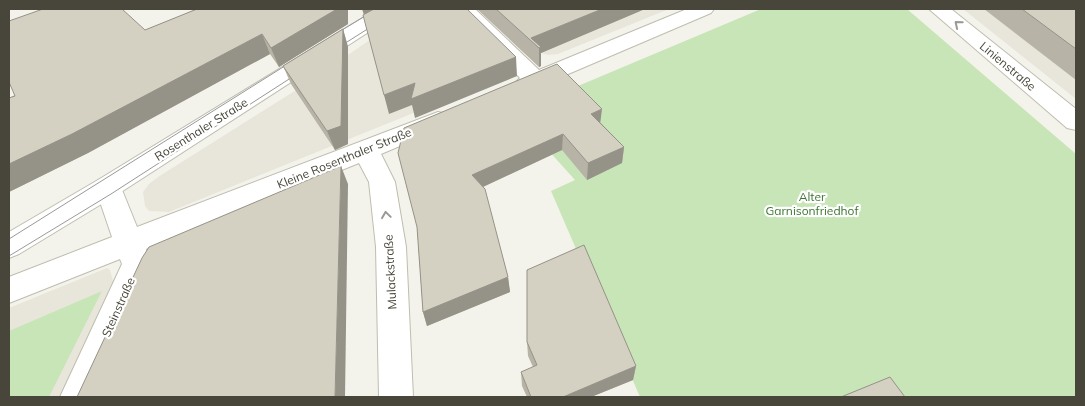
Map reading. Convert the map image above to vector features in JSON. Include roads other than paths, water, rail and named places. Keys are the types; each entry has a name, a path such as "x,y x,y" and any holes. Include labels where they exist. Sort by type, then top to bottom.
{"street":[{"name":"Rosenthaler Straße","path":"9,246 108,187 391,9"},
{"path":"464,9 535,80"},
{"path":"509,91 704,9"},
{"name":"Linienstraße","path":"939,9 1076,122"},
{"name":"Kleine Rosenthaler Straße","path":"9,290 366,150 455,113"},
{"name":"Mulackstraße","path":"366,150 382,182 391,247 396,397"},
{"name":"Steinstraße","path":"77,397 137,264 108,187"}],"tram line":[{"path":"332,36 377,9"},
{"path":"336,49 399,9"},
{"path":"9,239 296,59"},
{"path":"9,256 111,194 300,72"}],"park label":[{"name":"Alter Garnisonfriedhof","path":"812,203"}]}
